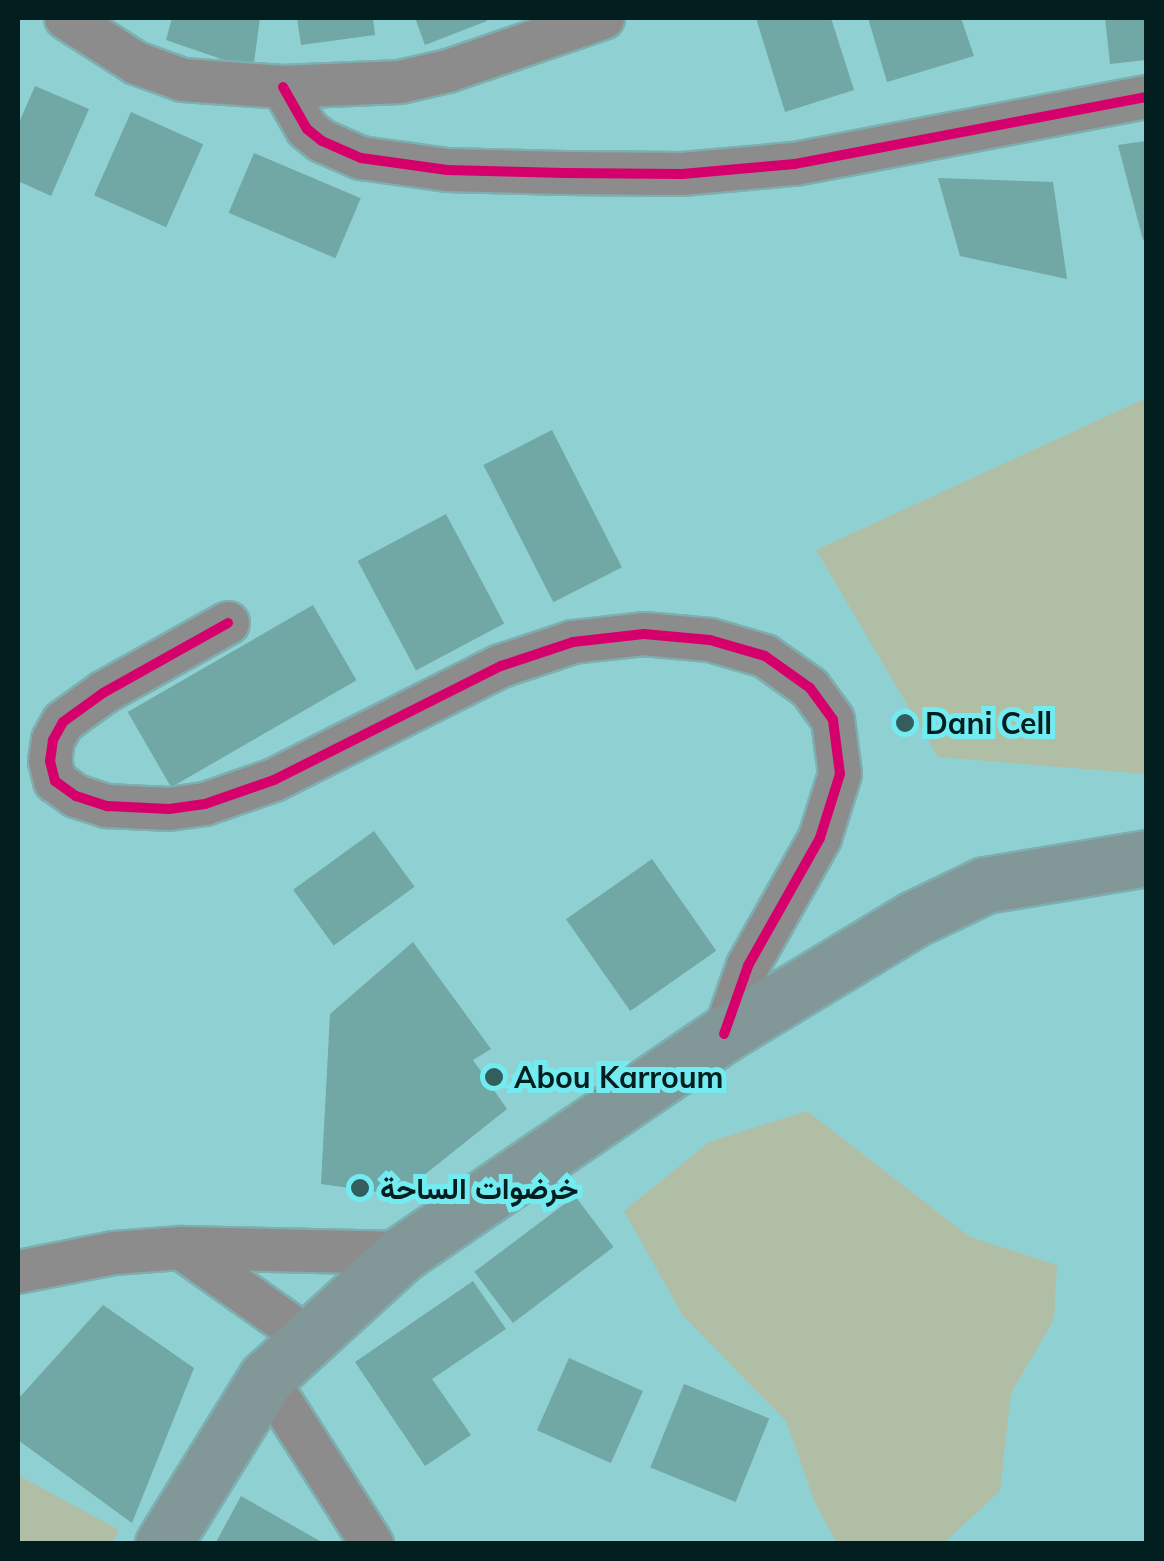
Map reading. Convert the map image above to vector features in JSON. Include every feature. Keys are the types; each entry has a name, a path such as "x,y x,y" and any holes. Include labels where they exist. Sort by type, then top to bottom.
{"main road":[{"path":"162,1544 266,1378 404,1253 724,1034 914,919 985,885 1146,858"}],"street":[{"path":"66,18 136,63 183,80 283,87 400,82 448,72 603,18"},
{"path":"283,87 307,128 322,141 361,158 447,170 585,173 682,174 795,164 1146,97"},
{"path":"228,622 103,692 64,722 52,740 50,761 55,781 76,796 107,806 168,809 205,804 274,780 501,666 573,642 644,634 710,640 766,656 810,688 833,720 840,774 820,838 748,966 724,1034"},
{"path":"18,1272 114,1253 181,1248 404,1253"},
{"path":"181,1248 308,1338"},
{"path":"266,1378 372,1544"}],"green space":[{"path":"1146,398 1146,774 938,757 816,550"},
{"path":"807,1111 970,1237 1057,1265 1054,1319 1011,1393 1000,1491 944,1543 837,1543 815,1503 786,1421 683,1316 624,1211 709,1142"},
{"path":"18,1475 119,1530 112,1543 18,1543"}],"building":[{"path":"172,18 260,18 253,70 166,40"},
{"path":"297,18 373,18 375,35 301,45"},
{"path":"415,18 486,18 487,21 425,45"},
{"path":"756,18 831,18 854,90 785,112"},
{"path":"868,18 961,18 974,56 887,82"},
{"path":"1105,18 1146,18 1146,60 1110,64"},
{"path":"35,86 89,109 51,196 18,181 18,125"},
{"path":"131,112 203,144 166,227 94,195"},
{"path":"1146,141 1146,238 1143,240 1118,145"},
{"path":"254,153 361,198 335,258 229,213"},
{"path":"938,178 1053,182 1067,279 960,256"},
{"path":"552,430 622,567 553,602 483,465"},
{"path":"446,514 504,623 416,670 358,561"},
{"path":"313,605 357,680 171,787 128,712"},
{"path":"374,831 415,887 334,946 293,890"},
{"path":"652,859 716,951 630,1011 566,919"},
{"path":"413,942 491,1049 473,1060 507,1109 399,1195 321,1184 330,1014"},
{"path":"575,1196 614,1247 513,1323 474,1272"},
{"path":"473,1281 506,1329 432,1379 471,1435 425,1466 355,1362"},
{"path":"103,1305 194,1368 132,1523 18,1440 18,1399"},
{"path":"569,1358 643,1391 611,1463 537,1430"},
{"path":"684,1384 769,1418 736,1502 650,1467"},
{"path":"241,1496 325,1544 215,1544"}],"cycle path":[{"path":"283,87 307,129 322,141 361,158 447,170 565,173 682,174 795,164 1146,97"},
{"path":"228,623 103,693 63,722 53,740 50,761 55,781 76,796 107,806 169,809 205,804 274,780 501,666 573,642 644,634 710,640 765,656 810,688 833,720 840,774 820,838 748,966 724,1034"}],"place":[{"name":"Dani Cell","path":"905,723"},
{"name":"Abou Karroum","path":"494,1077"},
{"name":"خرضوات الساحة","path":"360,1188"}]}
